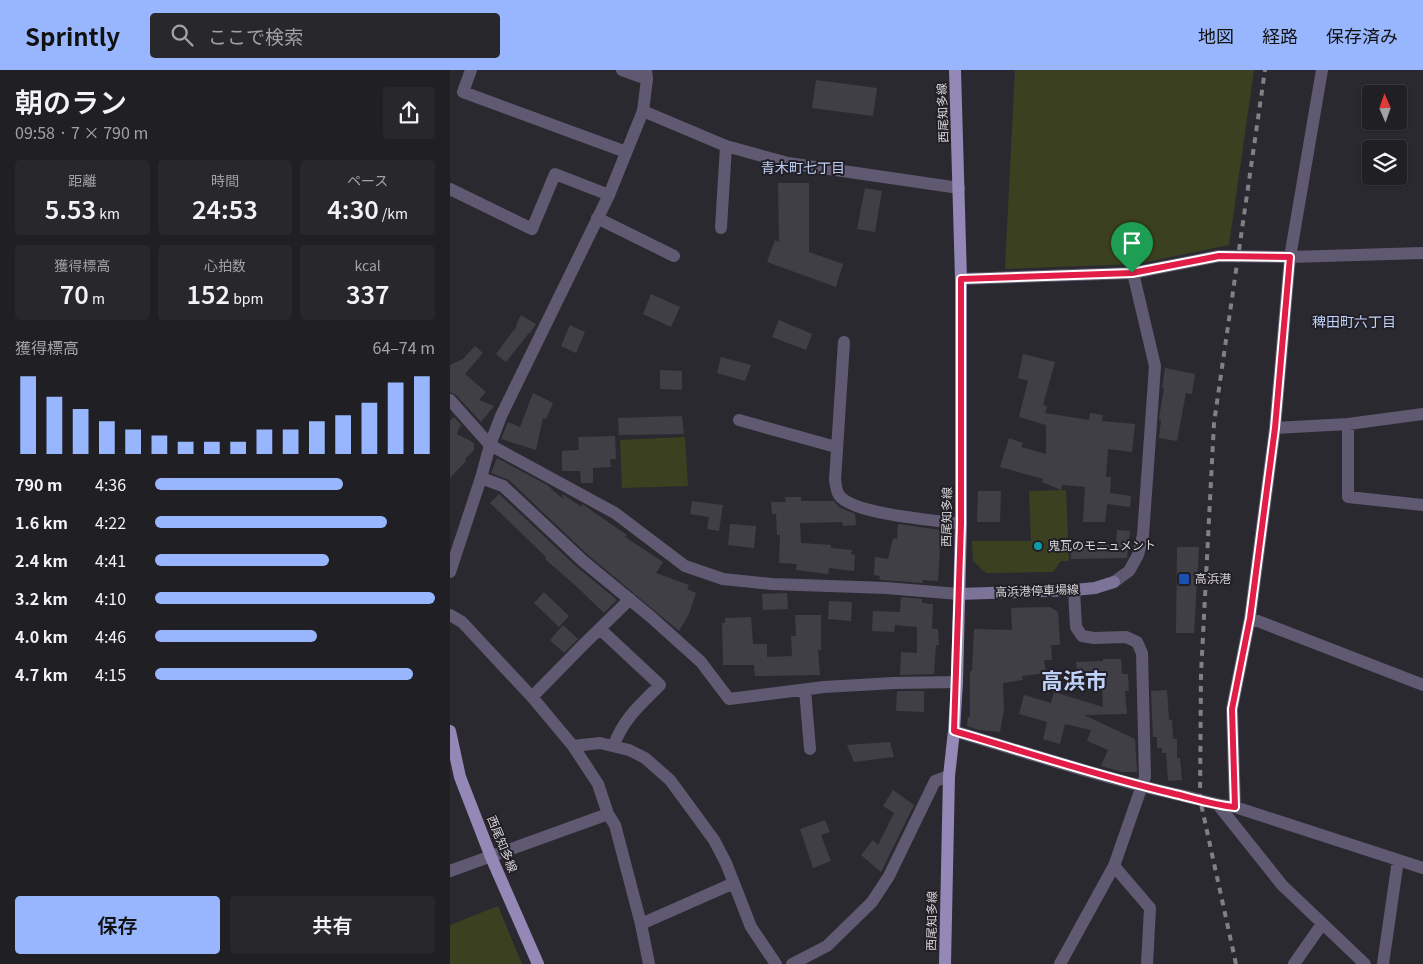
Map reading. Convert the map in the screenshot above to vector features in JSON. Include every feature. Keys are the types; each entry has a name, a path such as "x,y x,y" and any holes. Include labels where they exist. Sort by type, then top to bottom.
{"main road":[{"name":"西尾知多線","path":"945,964 949,776 957,682 961,524 961,279 955,70"},
{"name":"高浜港停車場線","path":"960,594 1074,590 1094,588 1114,582"},
{"name":"西尾知多線","path":"450,731 460,777 538,964"}],"street":[{"path":"471,70 463,92 626,152"},
{"path":"450,572 501,416 609,195 643,111 647,75 622,70"},
{"path":"1235,807 1232,709 1250,618 1275,428 1290,257 1322,70"},
{"path":"643,111 726,146 788,163 959,188"},
{"path":"721,228 726,146"},
{"path":"450,189 532,229 556,174 609,195"},
{"path":"597,218 674,256"},
{"path":"961,279 1132,273 1219,256 1290,257 1423,253"},
{"path":"1114,582 1129,570 1138,555 1143,535 1152,410 1154,366 1132,273"},
{"path":"844,342 834,480 839,495 852,505 872,512 961,524"},
{"path":"450,400 490,445 615,513 685,566 723,579 772,584 886,588 960,594"},
{"path":"1275,428 1348,424 1423,414"},
{"path":"739,420 836,446"},
{"path":"1348,424 1348,497 1423,505"},
{"path":"481,478 503,486 583,561 702,662 728,699 804,690 894,683 957,682"},
{"path":"1060,964 1114,866 1145,777 1142,653 1137,642 1126,637 1094,638 1082,636 1076,627 1074,590"},
{"path":"532,697 630,600"},
{"path":"450,614 462,622 532,697 573,746 598,784 608,814 615,825 641,924 649,964"},
{"path":"1250,618 1423,685"},
{"path":"600,629 660,685 636,708 619,730 614,745"},
{"path":"804,690 810,749"},
{"path":"954,731 1142,786 1200,799 1219,806 1235,807 1423,868"},
{"path":"573,746 600,743 629,750 645,758 670,780 714,840 726,863 752,927 776,964"},
{"path":"792,964 827,946 872,902 889,876 935,782 949,776"},
{"path":"1219,806 1282,886 1364,964"},
{"path":"450,871 608,814"},
{"path":"1383,964 1398,860"},
{"path":"1114,866 1150,908 1147,964"},
{"path":"641,924 734,884"},
{"path":"1294,964 1322,924"}],"green space":[{"path":"1015,70 1254,70 1229,245 1137,264 1005,269"},
{"path":"685,437 688,486 622,488 620,440"},
{"path":"1066,490 1069,561 1061,561 1053,572 986,573 973,561 972,541 1031,541 1029,491"},
{"path":"498,906 522,964 450,964 450,925"}],"building":[{"path":"816,80 877,88 873,116 812,108"},
{"path":"778,183 809,183 809,252 843,264 836,287 767,262 775,240 779,242"},
{"path":"865,188 882,191 875,232 857,229"},
{"path":"651,294 680,307 671,327 643,314"},
{"path":"521,315 536,324 506,362 496,354 517,326"},
{"path":"779,320 812,334 806,350 772,337"},
{"path":"570,325 585,332 576,353 561,346"},
{"path":"475,346 483,353 465,374 486,392 479,400 494,406 481,422 456,395 450,392 450,365 463,359"},
{"path":"1023,354 1055,362 1043,405 1047,406 1045,413 1089,420 1090,413 1103,415 1102,421 1135,424 1132,452 1108,449 1106,477 1111,477 1110,493 1131,496 1130,507 1107,504 1105,522 1083,522 1085,487 1062,485 1061,490 1042,482 1043,479 1000,467 1009,438 1023,443 1021,447 1046,454 1046,425 1019,417 1028,381 1018,378"},
{"path":"721,357 751,365 745,381 717,373"},
{"path":"1165,368 1195,374 1192,394 1186,393 1177,441 1159,438 1161,420 1159,420"},
{"path":"660,370 682,371 682,390 660,389"},
{"path":"533,393 553,403 546,419 543,418 536,450 501,439 508,422 520,427"},
{"path":"682,416 684,434 619,435 618,418"},
{"path":"454,417 463,427 460,426 457,434 474,443 474,450 450,478 450,421"},
{"path":"615,436 616,459 610,459 611,467 593,468 593,483 581,483 580,471 562,471 562,451 579,450 578,437"},
{"path":"497,458 547,485 563,499 562,494 582,507 582,504 627,535 625,537 663,562 656,573 689,585 687,589 696,593 689,614 679,631 588,555 509,480 491,473"},
{"path":"978,491 1001,491 1000,522 977,522"},
{"path":"499,494 577,567 617,600 604,613 545,559 546,557 490,503"},
{"path":"785,497 801,497 801,501 834,501 839,507 855,514 856,525 843,526 842,522 800,523 801,543 831,545 831,548 852,550 851,554 855,555 854,571 829,568 828,574 796,570 797,564 779,563 780,535 777,535 776,514 772,514 771,502 786,502"},
{"path":"692,501 723,505 719,531 707,529 709,517 690,514"},
{"path":"730,524 756,526 754,548 728,545"},
{"path":"898,524 941,530 938,581 923,580 923,583 883,580 879,579 880,576 874,575 875,557 888,559 893,538 897,539"},
{"path":"1117,530 1130,531 1127,558 1071,559 1070,542 1080,541 1116,546"},
{"path":"1177,547 1199,547 1194,633 1176,633"},
{"path":"544,592 569,616 559,627 534,603"},
{"path":"787,593 788,609 763,610 762,594"},
{"path":"901,597 922,599 922,603 933,604 932,629 938,629 939,645 936,645 934,674 900,675 901,652 917,653 917,627 895,625 894,632 872,631 873,611 900,612"},
{"path":"829,601 852,602 851,621 828,619"},
{"path":"1050,607 1058,612 1060,645 1051,645 1052,660 1044,660 1046,673 1022,676 1023,680 1003,683 1004,709 1000,732 979,730 967,726 968,717 970,717 970,671 972,671 974,629 1012,630 1011,608"},
{"path":"795,615 821,615 821,650 818,650 820,675 755,676 754,665 723,665 722,623 725,623 725,618 751,617 753,644 767,644 767,657 792,656 791,636 796,636"},
{"path":"563,625 578,639 564,653 550,640"},
{"path":"1103,659 1121,659 1122,674 1128,674 1129,691 1125,691 1127,714 1084,715 1135,739 1137,772 1122,772 1101,766 1108,750 1087,741 1091,730 1065,724 1060,744 1043,739 1047,722 1019,714 1024,695 1051,703 1054,692 1103,707 1102,680 1078,681 1076,662 1103,661"},
{"path":"1167,690 1169,720 1172,720 1173,739 1177,739 1177,758 1180,758 1182,780 1168,781 1166,753 1162,753 1162,748 1157,748 1157,737 1153,737 1151,691"},
{"path":"924,691 924,712 896,711 897,692"},
{"path":"890,742 894,757 854,762 847,745"},
{"path":"893,790 914,805 881,872 861,855 873,840 878,845 894,813 883,806"},
{"path":"825,820 830,832 821,835 831,861 813,868 800,829"}],"railway":[{"path":"1236,964 1200,799 1201,674 1214,423 1265,70"}],"place":[{"name":"鬼瓦のモニュメント","path":"1038,546"},
{"name":"高浜港","path":"1184,579"}],"district":[{"name":"青木町七丁目","path":"803,168"},
{"name":"稗田町六丁目","path":"1354,322"},
{"name":"高浜市","path":"1074,681"}],"route":[{"path":"1219,256 1290,257 1275,428 1250,618 1232,709 1235,807 1219,806 1200,799 1142,786 954,731 961,524 961,279 1132,273 1219,256"}]}
